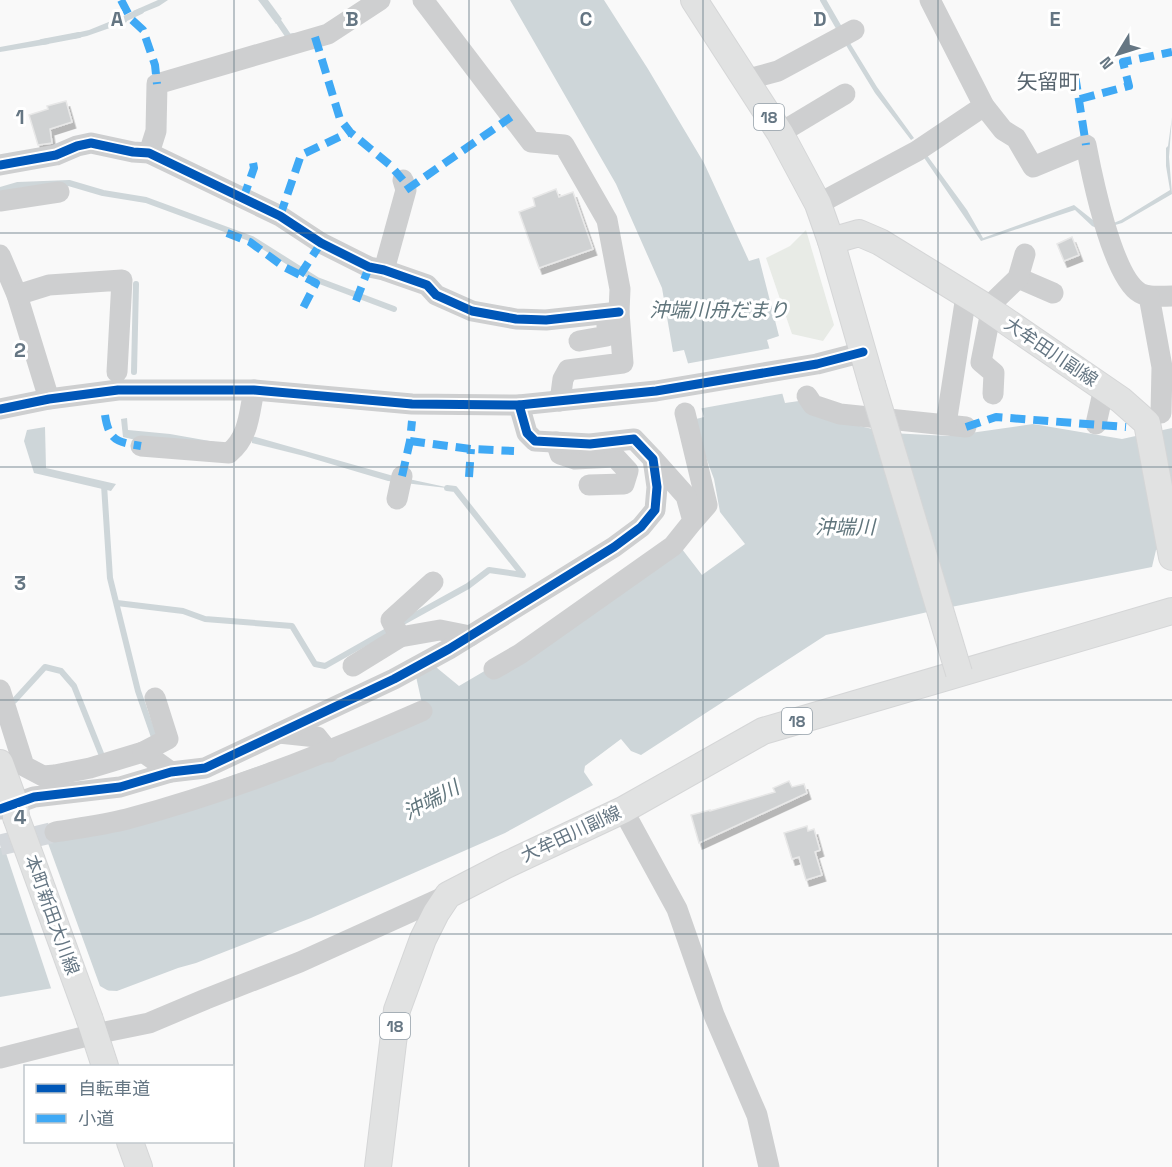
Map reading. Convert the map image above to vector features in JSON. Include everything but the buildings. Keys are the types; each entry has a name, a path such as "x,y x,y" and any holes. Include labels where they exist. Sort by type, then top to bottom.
{"main road":[{"name":"18","path":"694,0 780,133 818,204 959,673"},
{"name":"大牟田川副線","path":"831,241 859,233 880,242 981,305 1121,400 1160,416"},
{"path":"1160,416 1172,557"},
{"name":"大牟田川副線","path":"448,895 623,810 763,731 1172,611"},
{"name":"本町新田大川線","path":"0,763 10,810 93,1027 105,1065"},
{"name":"18","path":"378,1167 398,1010 423,939 448,895"},
{"path":"130,1143 139,1167"}],"street":[{"path":"149,153 156,131 157,84 328,34 380,0"},
{"path":"423,0 531,142 564,145 607,220 620,289 607,336 579,341"},
{"path":"930,0 984,106 1003,130 1016,138 1033,167 1086,145 1092,179 1124,276 1138,292 1149,296 1172,296"},
{"path":"747,82 778,71 848,34"},
{"path":"747,82 782,76 796,69"},
{"path":"780,133 845,94"},
{"path":"818,204 921,148 984,106"},
{"path":"0,165 56,155 77,146 91,144 149,153 280,216 321,243 369,267 427,285 436,295 472,311 516,319 546,320 613,313"},
{"path":"384,270 406,190 403,180"},
{"path":"0,201 59,192"},
{"path":"807,396 813,405 840,414 953,420 981,305 1018,278 1025,254"},
{"path":"0,255 17,295 49,399"},
{"path":"1018,278 1053,293"},
{"path":"17,295 49,285 122,280 117,372"},
{"path":"1149,296 1167,389 1160,416"},
{"path":"981,305 981,362 994,374 993,394"},
{"path":"560,401 563,379 568,370 623,363 613,313"},
{"path":"0,409 49,399 118,390 254,390 412,404 519,405 656,391 817,364 863,352"},
{"path":"1096,424 1104,388"},
{"path":"141,446 229,453 246,434 254,390"},
{"path":"519,405 527,433 535,441 590,444 634,439 686,496 693,520"},
{"path":"494,669 520,654 673,546 707,505 685,413"},
{"path":"556,442 560,454 575,459 615,457 628,471 624,484 589,485"},
{"path":"10,810 34,797 120,786 171,772 205,768 394,679 470,636 614,548 642,526 655,510 657,487 653,459"},
{"path":"397,499 402,476"},
{"path":"353,666 395,628 433,582"},
{"path":"395,628 440,630 470,636"},
{"path":"0,690 24,766 44,776 90,768 143,752 168,739 155,698"},
{"path":"55,832 125,819 214,794 329,752 422,711"},
{"path":"278,733 317,737 329,752"},
{"path":"143,752 171,772"},
{"path":"120,786 138,801 214,794"},
{"path":"623,810 677,909 714,1016 757,1115 769,1167"},
{"path":"0,1058 93,1027 149,1023 300,962 448,895"}],"shaded area":[{"path":"806,230 834,325 823,341 792,334 766,258 790,246"}],"water":[{"path":"158,0 168,0 137,15 133,11"},
{"path":"258,0 268,0 282,19 276,24"},
{"name":"沖端川","path":"510,0 604,0 704,163 749,261 759,258 779,336 767,340 785,403 799,401 842,422 890,433 949,436 1033,424 1122,439 1172,428 1172,548 1166,546 1156,550 1152,567 941,609 826,635 641,755 631,751 621,739 585,766 584,772 593,785 505,833 311,918 117,991 53,988 0,997 0,848 74,832 423,708 415,672 431,663 459,686 505,659 675,540 702,575 745,544 720,512 714,479 692,420 704,417 684,350 673,352 662,288 616,184"},
{"path":"124,17 127,22 73,39 71,34 89,30"},
{"path":"845,35 877,87 914,138 911,140 875,93 841,37"},
{"path":"49,38 49,44 0,52 0,47"},
{"path":"1172,117 1169,157 1172,194 1122,223 1112,226 1111,224 1170,190 1166,148"},
{"path":"921,147 967,210 983,238 1074,205 1093,220 1101,230 1092,226 1075,210 981,241 918,149"},
{"path":"127,418 128,430 170,434 221,443 140,441 123,437 121,419"},
{"path":"45,427 46,468 116,484 111,491 34,473 24,441 27,430"},
{"path":"252,436 390,475 455,489 388,481 252,443"}],"pier":[{"path":"772,348 786,393 698,409 685,364"},
{"path":"45,835 100,986 114,994 52,991 3,844"}],"waterway":[{"path":"823,0 842,33"},
{"path":"120,21 141,11"},
{"path":"274,15 289,37 294,36"},
{"path":"42,42 79,35"},
{"path":"0,190 18,185 69,183 103,193 146,200 252,239 317,280 394,309"},
{"path":"134,372 136,284"},
{"path":"104,485 110,578 138,691 154,742"},
{"path":"401,623 468,586 489,570 523,575 455,489 447,488"},
{"path":"117,603 183,611 205,619 292,626 315,664 325,666 392,628"},
{"path":"14,701 45,667 61,671 74,686 104,761"}],"tunnel":[{"path":"0,845 55,832"}],"marked path":[{"path":"121,0 131,19 143,30 155,65 157,84"},
{"path":"315,37 340,119 350,132 390,165 403,180"},
{"path":"1080,99 1129,86 1123,62 1172,52"},
{"path":"1075,75 1086,145"},
{"path":"406,190 511,117"},
{"path":"280,216 301,155 350,132"},
{"path":"243,199 254,168 252,157"},
{"path":"227,233 250,242 284,267 316,283 302,310"},
{"path":"300,275 321,243"},
{"path":"356,301 369,267"},
{"path":"105,415 109,430 116,439 141,446"},
{"path":"966,427 996,417 1126,427"},
{"path":"402,476 412,421"},
{"path":"410,441 471,449 514,451"},
{"path":"469,477 471,449"}],"cycle path":[{"path":"0,165 56,155 91,143 149,153 280,216 321,243 369,267 427,285 436,295 472,311 516,319 546,320 619,312"},
{"path":"0,409 49,399 118,390 254,390 412,404 519,405 656,391 817,364 863,352"},
{"path":"0,809 34,797 120,787 171,772 205,768 394,679 449,649 614,547 641,527 655,510 657,487 653,459 634,439 590,444 535,441 527,433 519,405"}],"district":[{"name":"矢留町","path":"1048,82"}],"water label":[{"name":"沖端川舟だまり","path":"719,310"}]}
